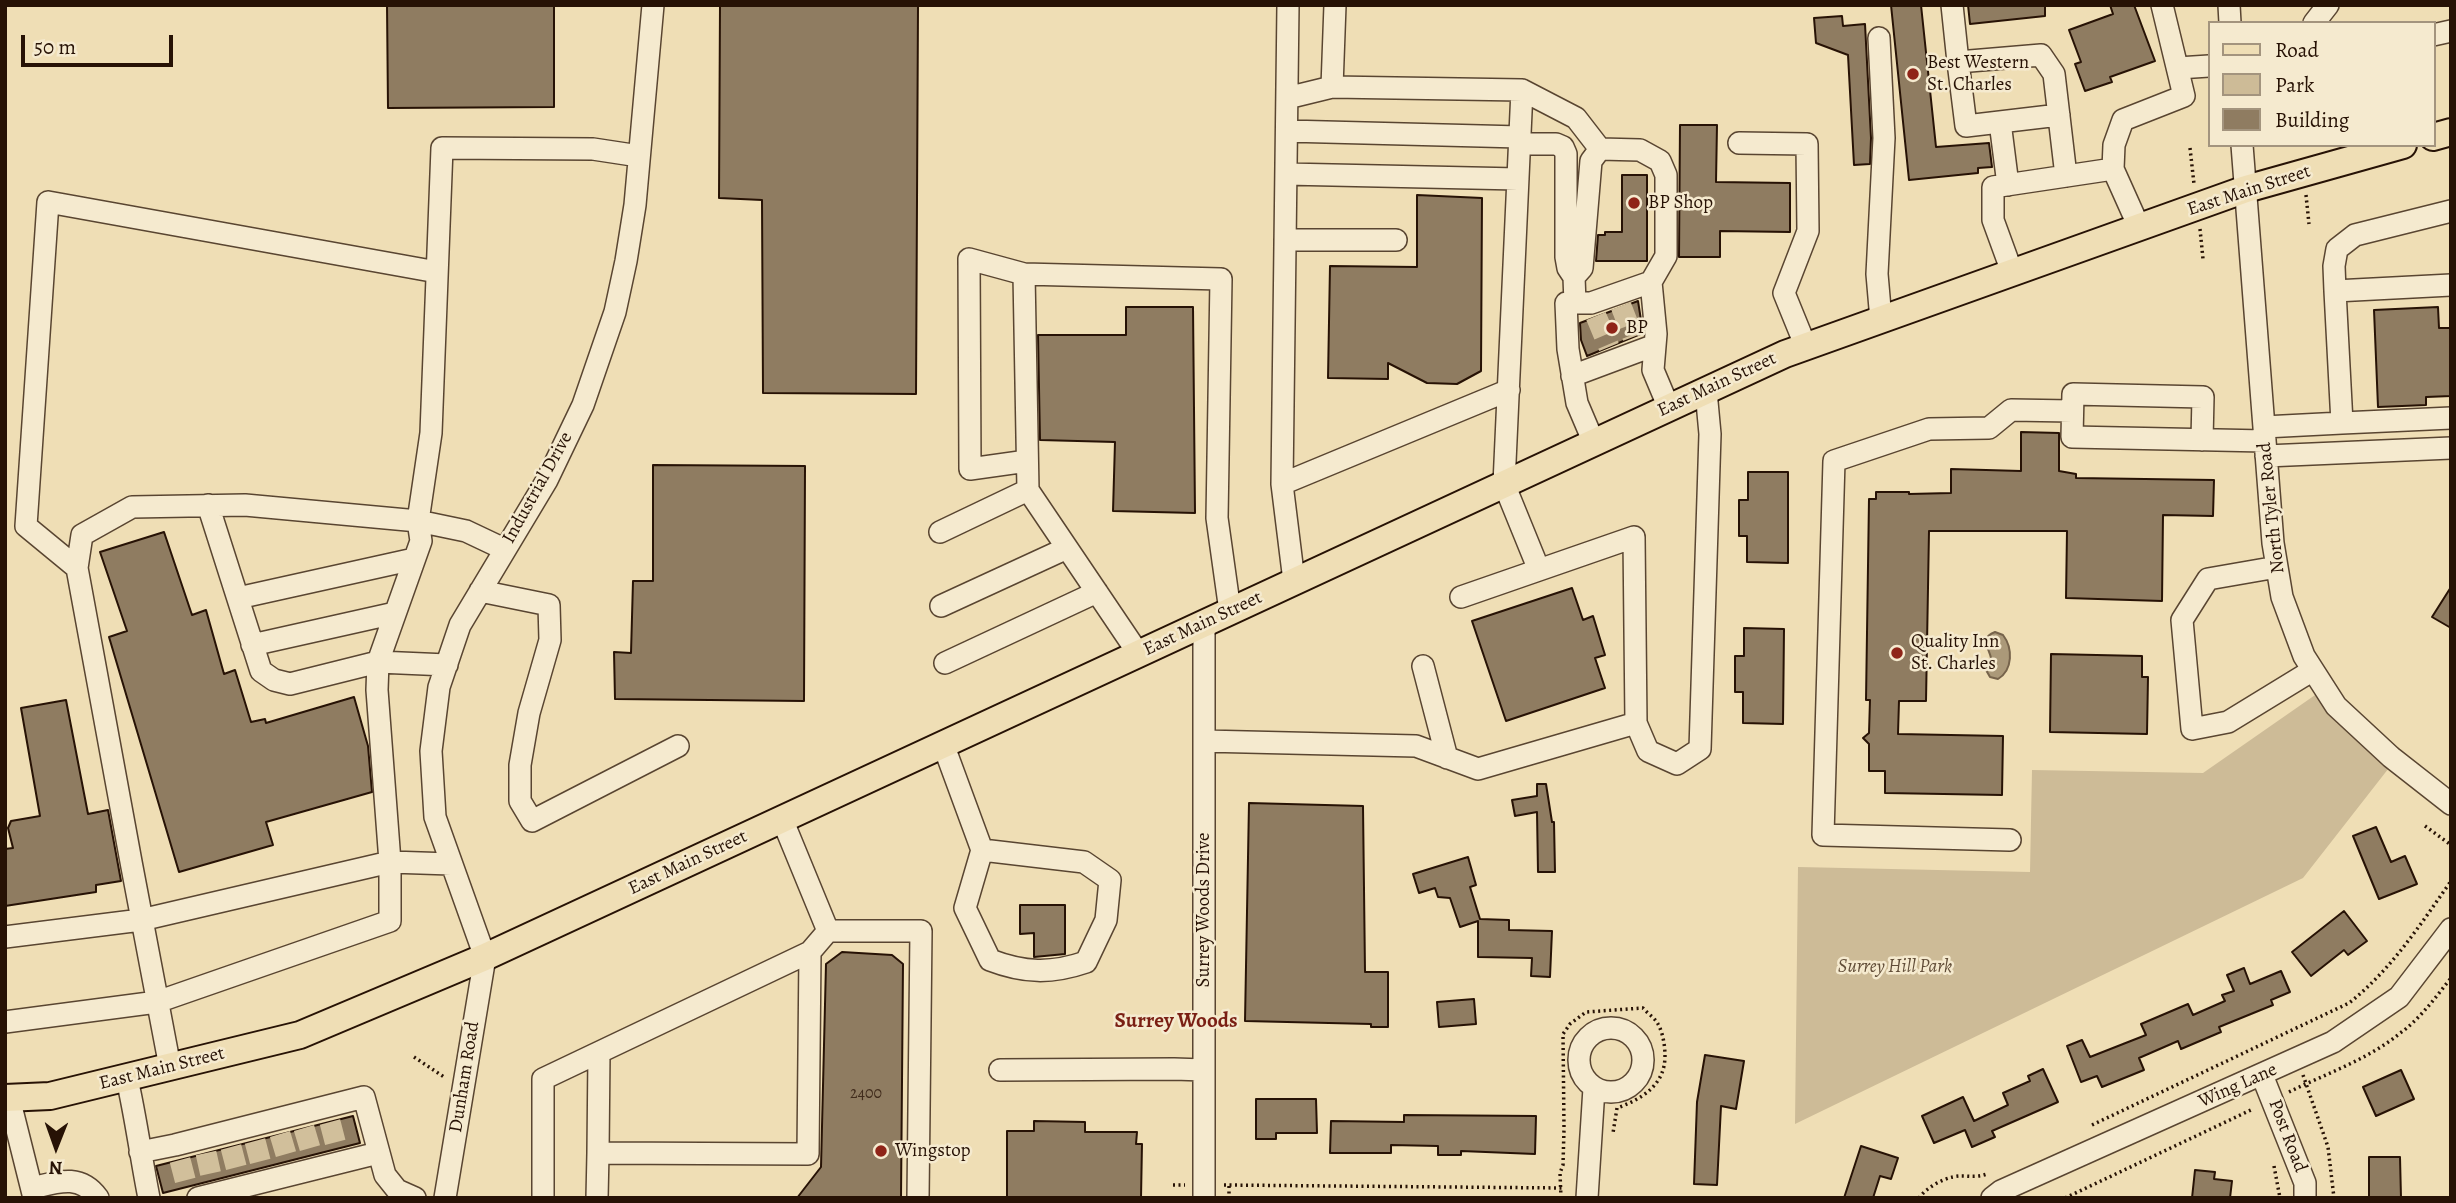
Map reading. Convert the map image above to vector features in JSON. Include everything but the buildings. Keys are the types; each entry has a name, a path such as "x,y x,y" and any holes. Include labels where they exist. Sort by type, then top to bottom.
{"main road":[{"name":"East Main Street","path":"7,1098 50,1096 300,1035 485,957 1138,653 1806,347 2246,189 2396,147"}],"street":[{"name":"Industrial Drive","path":"485,957 435,817 431,751 439,687 460,625 547,480 583,405 615,312 626,261 639,156 653,5"},
{"path":"1288,5 1282,484 1294,581"},
{"path":"1332,87 1335,5"},
{"path":"1952,5 1966,126 2059,115"},
{"path":"2139,227 2113,169 2114,145 2123,120 2185,96 2162,5"},
{"path":"2316,21 2328,5"},
{"path":"1880,38 1884,138 1877,274 1881,320"},
{"path":"1958,62 2041,55 2054,74 2066,176"},
{"path":"2178,68 2208,66"},
{"path":"1287,98 1332,87 1522,90 1576,118 1600,149"},
{"path":"1522,90 1504,484 1539,570"},
{"path":"2000,122 2008,185"},
{"path":"1287,131 1520,141 1563,147 1566,154 1566,257 1568,268 1587,307"},
{"path":"1739,143 1807,144 1808,231 1783,293 1806,347"},
{"name":"North Tyler Road","path":"2242,147 2273,543 2282,597 2304,656 2336,706 2391,757 2451,804"},
{"path":"5,1022 157,1002 390,920 390,862 377,690 378,662 421,541 418,521 431,433 442,148 593,149 639,156"},
{"path":"1574,277 1582,268 1591,161 1600,149"},
{"path":"1600,149 1640,150 1660,161 1666,175 1666,256 1651,282 1642,344 1669,408"},
{"path":"2012,272 1993,220 1993,187 2113,169"},
{"path":"1286,174 1518,179"},
{"path":"76,568 26,526 48,202 438,272"},
{"path":"2342,423 2334,266 2337,249 2354,235 2451,211"},
{"path":"1285,240 1396,240"},
{"path":"1027,461 970,469 969,259 1024,274 1221,279 1217,517 1230,611"},
{"path":"1024,274 1028,490 1138,653"},
{"path":"1594,443 1577,403 1568,349 1566,303 1587,307 1618,300 1651,282"},
{"path":"2335,291 2451,285"},
{"path":"1572,376 1611,354 1642,344"},
{"path":"1282,484 1509,390"},
{"path":"1461,597 1634,537 1636,723 1648,751 1677,764 1700,749 1710,434 1706,391"},
{"path":"2202,440 2203,397 2073,394 2072,437 2451,448"},
{"path":"2010,840 1823,835 1834,461 1929,429 1989,428 2011,410 2072,411"},
{"path":"2265,441 2342,423 2451,418"},
{"path":"940,532 1028,490"},
{"path":"208,505 261,671 274,680 290,684 378,662 447,665"},
{"path":"170,1067 76,568 82,535 132,507 245,505 418,521 466,531 504,549"},
{"path":"941,606 1067,548"},
{"path":"238,598 414,559"},
{"path":"2277,567 2208,579 2182,620 2192,729 2228,722 2313,670"},
{"path":"480,591 549,605 550,639 529,713 520,765 520,801 532,821 678,746"},
{"path":"945,663 1097,592"},
{"path":"253,645 395,613"},
{"name":"Surrey Woods Drive","path":"1204,623 1204,1191"},
{"path":"1423,666 1447,758"},
{"path":"1204,741 1416,746 1478,769 1636,723"},
{"path":"943,744 982,850 965,908 990,960 1014,969 1062,970 1086,962 1105,920 1110,880 1084,862 982,850"},
{"path":"782,819 828,930"},
{"path":"5,937 141,920 390,862 451,864"},
{"name":"Wing Lane","path":"1992,1198 2001,1191 2333,1042 2399,997 2451,929"},
{"path":"543,1198 543,1079 810,952 828,930"},
{"path":"828,930 920,931 918,1198"},
{"path":"598,1153 808,1154 810,952"},
{"name":"Dunham Road","path":"445,1198 485,957"},
{"path":"597,1198 599,1053"},
{"path":"1000,1070 1204,1070"},
{"name":"Post Road","path":"2262,1075 2305,1182 2305,1198"},
{"path":"127,1079 149,1198"},
{"path":"1579,1193 1594,1088"},
{"path":"140,1152 177,1153 328,1114 364,1097 385,1175 397,1190 415,1198"},
{"path":"7,1098 33,1193 64,1181 86,1185 97,1198"},
{"path":"201,1191 339,1155 378,1153"}],"path":[{"path":"2425,826 2451,845"},
{"path":"2082,1130 2349,1003 2372,985 2392,962 2451,881"},
{"path":"2065,1198 2375,1051 2417,1019 2451,978"},
{"path":"414,1057 444,1077 443,1084"},
{"path":"2301,1071 2328,1147 2334,1198"},
{"path":"1919,1198 1922,1193 1953,1176 1976,1178 1997,1171"},
{"path":"1173,1185 1204,1191 1229,1185 1561,1188 1579,1193"},
{"path":"1229,1185 1230,1198"},
{"path":"1560,1198 1561,1188"}],"green space":[{"name":"Surrey Hill Park","path":"2318,693 2350,734 2392,764 2303,878 1795,1124 1798,867 2030,872 2032,770 2203,773"}],"shaded area":[{"path":"1995,632 2003,635 2010,652 2007,670 1998,679 1990,677 1986,670 1991,658 1986,640"}],"tunnel":[{"path":"1621,306 1633,337"},
{"path":"1596,316 1609,347"},
{"path":"330,1122 337,1149"},
{"path":"304,1128 312,1155"},
{"path":"280,1134 288,1161"},
{"path":"255,1141 262,1168"},
{"path":"231,1147 238,1174"},
{"path":"206,1153 212,1180"},
{"path":"180,1160 187,1187"}],"place":[{"name":"Best Western St. Charles","path":"1913,74"},
{"name":"BP Shop","path":"1634,203"},
{"name":"BP","path":"1612,328"},
{"name":"Quality Inn St. Charles","path":"1897,653"},
{"name":"Wingstop","path":"881,1151"}],"district":[{"name":"Surrey Woods","path":"1176,1022"}]}
